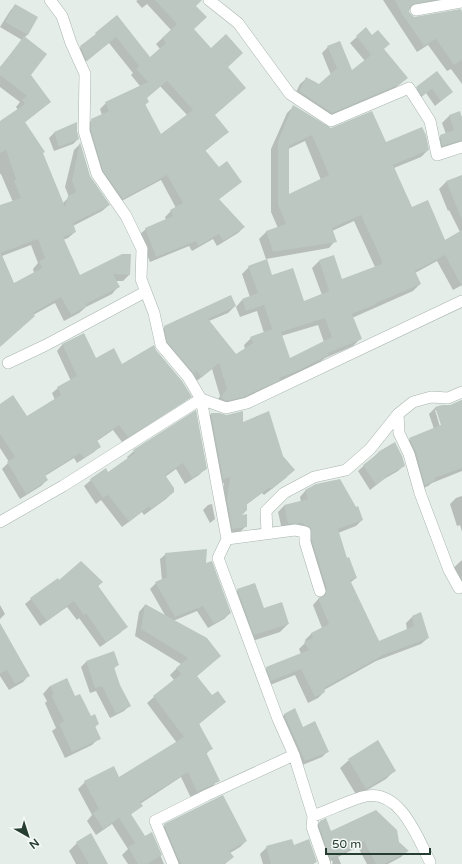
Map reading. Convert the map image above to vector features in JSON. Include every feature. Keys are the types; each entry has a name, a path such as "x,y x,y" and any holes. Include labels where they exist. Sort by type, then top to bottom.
{"street":[{"path":"50,0 62,16 71,43 85,74 84,131 97,174 126,216 142,249 141,279 154,313 161,345 188,377 201,399 227,539 218,558 278,719 294,755 313,816 312,827 326,864"},
{"path":"209,0 238,23 290,94 331,122 409,88 430,121 437,155 462,147"},
{"path":"416,10 462,2"},
{"path":"8,363 46,345 145,292"},
{"path":"201,399 226,408 247,403 462,301"},
{"path":"267,533 266,511 284,493 314,477 346,470 370,450 398,414 413,402 431,397 448,398 462,392"},
{"path":"0,522 63,486 201,399"},
{"path":"398,414 399,434 409,454 420,493 449,570 459,588"},
{"path":"227,539 295,530 305,532 305,542 320,591"},
{"path":"173,864 155,821 294,755"},
{"path":"313,816 364,796 379,795 391,800 407,817 430,862"}],"building":[{"path":"155,0 202,0 196,6 207,17 194,29 211,48 226,34 243,53 228,67 246,88 215,115 229,132 205,150 219,167 227,161 242,182 219,199 245,227 223,241 219,234 198,246 196,241 156,257 145,228 173,216 170,210 183,203 167,175 123,199 103,171 91,130 91,119 109,111 105,102 148,82 136,69 139,66 116,37 87,61 80,46 117,15 150,57 166,43 162,38 177,24","holes":["167,81 193,110 161,134 145,104 149,102 147,98"]},
{"path":"395,0 433,0 411,5 409,12 414,17 461,9 462,60 454,65 436,39 424,46 402,14"},
{"path":"15,4 38,17 28,35 5,22"},
{"path":"366,27 372,35 378,30 390,44 384,49 408,78 400,84 332,113 299,91 306,77 319,84 337,68 327,46 340,41 352,70 371,55 356,36"},
{"path":"24,36 47,54 31,75 51,102 25,122 45,152 43,153 65,207 68,196 76,192 72,180 80,142 90,176 110,205 73,223 76,232 63,237 80,275 122,254 131,254 130,275 113,274 120,287 86,304 87,306 71,315 61,297 33,313 35,316 0,347 0,205 21,198 14,181 16,179 6,150 0,153 0,121 25,104 22,100 27,96 0,75 0,68","holes":["38,239 45,258 39,261 42,268 14,283 1,253"]},
{"path":"437,71 453,92 441,101 432,89 422,96 416,87"},
{"path":"293,105 331,128 372,111 386,142 422,127 426,135 429,150 393,165 412,207 428,200 445,240 462,230 462,287 445,255 415,271 421,284 352,314 362,339 328,353 329,355 295,372 279,378 280,380 243,397 226,401 221,397 227,389 219,363 202,377 195,370 196,376 167,342 164,326 231,295 236,306 208,319 236,354 253,343 250,337 272,329 264,305 246,311 242,299 258,293 248,266 267,259 272,275 293,268 304,301 329,291 319,260 334,255 342,279 382,264 361,215 332,228 337,242 273,252 266,231 286,224 278,205 278,141","holes":["312,135 329,175 289,194 289,146","325,318 332,337 290,358 281,332"]},
{"path":"460,111 462,118 462,140 442,146 440,135 454,130 449,115"},
{"path":"77,122 79,139 59,147 54,132"},
{"path":"462,175 462,220 446,181"},
{"path":"84,333 96,358 114,348 122,364 154,345 156,350 182,381 192,397 128,437 119,425 97,440 101,447 84,458 80,453 45,475 48,480 26,494 7,462 15,457 0,434 0,404 13,395 27,416 61,395 57,387 77,376 62,344"},
{"path":"462,400 462,468 435,478 435,480 425,485 416,452 409,438 441,425 435,407 450,405"},
{"path":"196,410 207,469 192,478 183,463 165,475 174,488 174,492 151,509 149,506 129,522 108,495 103,498 90,479 106,468 108,472 135,453 133,450"},
{"path":"243,411 243,422 269,411 283,456 295,470 272,489 270,487 247,504 247,510 242,515 247,514 247,527 232,529 227,499 230,477 223,479 211,413 227,415"},
{"path":"395,442 405,466 386,476 387,477 376,485 363,465 379,453 378,452"},
{"path":"340,479 356,507 358,506 363,520 338,529 347,558 349,557 357,578 350,580 379,641 414,626 412,616 421,612 429,638 383,655 324,688 325,692 315,697 301,669 271,681 266,667 309,650 304,642 313,638 311,633 329,624 318,598 325,596 327,589 312,541 311,529 303,523 288,524 284,505 308,499 305,490 316,484"},
{"path":"207,549 206,563 212,561 231,613 214,624 203,606 175,617 155,582 167,577 165,553"},
{"path":"81,561 103,582 98,586 128,627 106,642 86,613 84,615 74,601 47,621 30,598 58,578 59,580"},
{"path":"255,583 264,608 282,602 289,624 254,635 237,589"},
{"path":"145,604 207,638 221,656 197,676 212,695 218,691 226,702 199,724 213,749 206,752 220,781 197,792 188,772 140,802 143,806 131,814 145,836 152,832 162,855 147,864 138,864 128,847 135,843 119,818 103,829 93,813 99,809 84,781 114,766 119,777 184,737 153,696 181,674 176,668 188,658 141,629"},
{"path":"0,623 30,676 15,684 7,670 0,674"},
{"path":"114,651 119,665 114,667 120,685 131,706 116,714 102,686 95,688 86,661"},
{"path":"67,678 75,696 80,694 91,716 95,714 99,724 95,726 101,739 72,752 59,724 64,721 51,695 54,694 50,686"},
{"path":"295,708 303,727 315,721 329,752 305,761 284,714"},
{"path":"378,740 396,771 366,789 348,759"},
{"path":"223,795 247,841 229,851 234,857 224,864 182,864 164,824"},
{"path":"376,810 397,830 399,842 409,851 384,864 376,864 364,841 339,855 330,858 319,826 320,821 326,818 331,831"},
{"path":"91,833 108,864 89,864 76,842"},
{"path":"292,839 294,845 309,839 317,862 311,864 271,864 266,846"}]}
